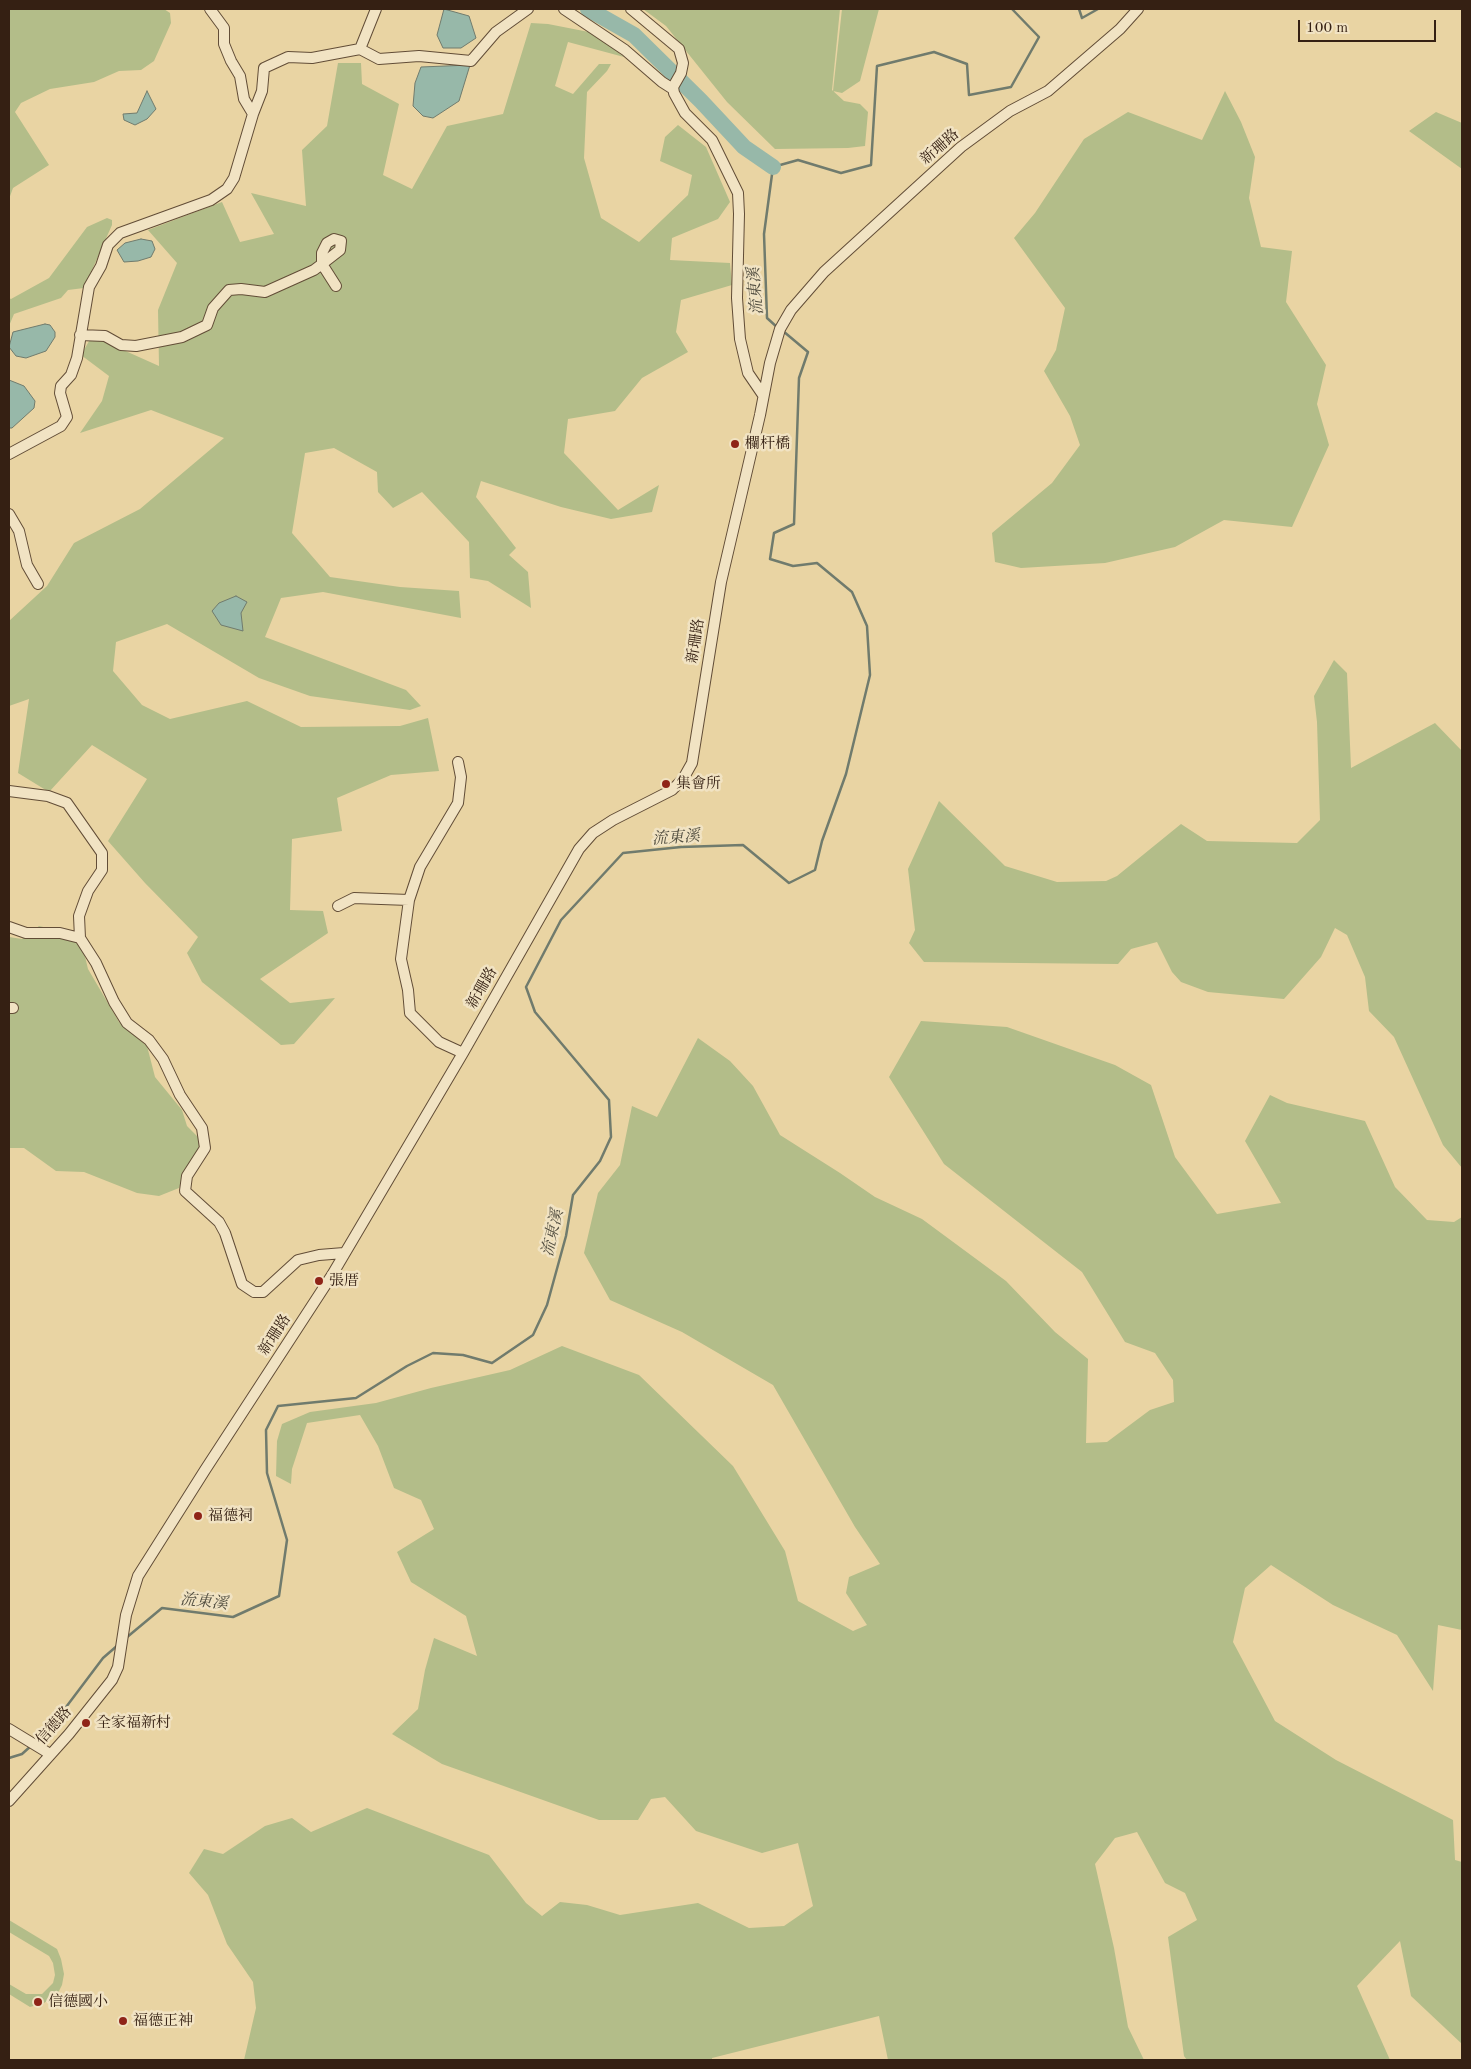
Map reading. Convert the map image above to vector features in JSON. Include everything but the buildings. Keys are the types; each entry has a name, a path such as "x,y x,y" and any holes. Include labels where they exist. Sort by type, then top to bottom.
{"street":[{"path":"210,9 224,28 224,44 240,76 244,100 253,114"},
{"path":"360,49 376,9"},
{"path":"9,454 61,426 67,417 60,393 61,386 71,375 77,358 89,287 101,266 108,245 120,233 211,200 227,189 234,178 253,114 262,91 264,68 288,57 312,58 360,49 379,59 419,56 471,61 496,32 528,9"},
{"path":"564,9 625,50 662,82 673,88"},
{"path":"631,9 679,48 683,63 681,73 673,88 674,93 685,113 712,140 738,193 737,298 740,339 748,373 762,395"},
{"name":"新珊路","path":"118,1667 126,1615 138,1576 344,1253 579,849 593,833 613,820 672,790 683,779 692,763 721,582 758,424 762,395 770,363 780,329 791,310 824,272 961,147 1002,117 1054,86 1120,28 1138,9"},
{"path":"80,335 105,336 121,345 136,346 182,337 207,325 213,308 229,290 241,289 265,292 314,270 322,264 336,286"},
{"path":"9,514 19,531 27,564 38,584"},
{"path":"458,762 461,777 458,803 420,866 409,900 401,959 408,990 410,1014 439,1042 462,1053"},
{"path":"9,791 48,796 67,803 102,853 102,870 88,891 79,916 80,938 96,963 114,1002 127,1023 149,1040 163,1059 180,1095 202,1128 205,1148 187,1176 185,1191 219,1222 225,1232 242,1284 254,1292 263,1292 298,1260 319,1255 344,1253"},
{"path":"338,906 354,898 409,900"},
{"path":"9,927 26,933 60,933 80,938"},
{"name":"信德路","path":"9,1801 46,1752 112,1680 118,1667"},
{"path":"9,1729 46,1752"}],"green space":[{"path":"9,9 164,9 170,13 171,23 154,61 141,70 119,71 94,82 50,89 21,103 15,112 49,165 13,188 9,199"},
{"path":"643,9 840,9 832,90 844,101 860,104 868,112 865,146 775,149 727,102 666,26"},
{"path":"842,9 879,9 860,81 842,93 833,91"},
{"path":"531,23 548,24 594,33 624,57 568,42 555,86 573,94 599,64 611,64 607,71 587,92 584,158 601,218 639,242 688,195 692,175 660,161 665,137 678,125 706,147 730,202 718,219 672,238 670,260 730,263 732,285 681,300 676,332 688,352 642,378 615,411 568,419 564,453 618,510 659,485 652,512 611,519 561,507 481,481 476,497 516,548 509,555 528,572 531,608 488,581 470,578 469,542 422,492 393,508 378,492 377,472 334,448 305,453 292,533 330,577 400,587 459,591 461,618 323,592 281,598 265,637 406,690 421,706 410,710 310,696 259,678 167,624 116,642 113,671 142,705 170,719 247,701 301,727 400,726 428,718 439,771 391,775 337,798 342,831 292,839 290,910 323,911 328,933 260,979 290,1003 335,998 294,1044 281,1045 202,982 187,953 198,937 145,883 108,841 147,779 92,745 49,792 18,773 29,699 9,706 9,621 47,586 74,543 140,509 224,438 151,410 80,433 102,401 109,376 81,355 92,336 159,366 158,310 177,263 148,230 222,202 240,242 274,234 251,193 306,206 302,150 327,126 338,63 361,63 362,84 399,104 383,175 412,189 447,126 503,114"},
{"path":"1225,91 1241,122 1255,157 1249,198 1261,247 1292,251 1286,302 1326,365 1317,404 1329,445 1292,527 1224,520 1175,547 1105,563 1021,568 995,562 992,533 1052,483 1080,445 1070,416 1044,371 1056,350 1065,308 1014,238 1035,213 1084,139 1128,112 1202,140"},
{"path":"1436,112 1462,123 1462,169 1409,131"},
{"path":"107,218 112,220 112,225 84,288 68,290 61,298 14,314 9,326 9,298 11,299 49,278 87,227"},
{"path":"1334,660 1347,673 1351,768 1435,723 1462,751 1462,1168 1443,1145 1394,1037 1369,1011 1365,977 1347,935 1335,928 1321,957 1284,999 1208,992 1181,982 1172,972 1157,942 1131,949 1118,964 924,962 909,943 915,930 908,869 939,801 1005,866 1057,882 1106,881 1117,876 1181,824 1207,841 1297,843 1320,820 1317,722 1314,696"},
{"path":"39,926 65,932 82,944 88,969 119,1022 147,1046 155,1077 182,1110 187,1126 202,1141 179,1188 159,1196 137,1193 84,1172 56,1171 24,1148 9,1148 9,937 22,939"},
{"path":"921,1021 1007,1027 1115,1065 1151,1085 1175,1157 1217,1214 1281,1203 1245,1141 1270,1095 1287,1103 1365,1121 1395,1187 1427,1220 1454,1222 1462,1217 1462,1630 1438,1625 1433,1691 1397,1635 1333,1605 1271,1565 1245,1588 1233,1642 1275,1721 1336,1760 1453,1820 1455,1860 1462,1862 1462,2044 1411,1996 1400,1941 1357,1986 1390,2060 1187,2060 1184,2056 1168,1937 1197,1920 1185,1893 1165,1883 1137,1832 1115,1838 1095,1864 1114,1948 1128,2027 1144,2060 888,2060 879,2016 712,2058 712,2060 244,2060 256,2008 253,1982 227,1944 208,1895 189,1873 204,1849 223,1854 265,1826 292,1818 311,1832 367,1808 489,1855 526,1903 542,1916 560,1902 587,1905 620,1915 698,1903 749,1928 784,1926 813,1906 798,1843 762,1853 696,1831 665,1797 651,1799 638,1820 599,1820 442,1764 392,1734 418,1709 425,1670 434,1638 477,1656 466,1616 411,1582 397,1552 434,1529 421,1500 394,1488 378,1446 360,1415 307,1423 292,1469 291,1484 276,1476 277,1441 282,1424 310,1412 376,1403 510,1370 562,1346 639,1375 733,1466 785,1551 798,1601 853,1631 867,1625 846,1593 849,1577 880,1564 855,1527 773,1385 682,1332 610,1300 584,1253 598,1193 620,1165 632,1106 657,1117 698,1038 730,1061 753,1086 780,1135 875,1197 922,1219 1006,1281 1055,1332 1088,1359 1086,1443 1107,1442 1150,1410 1174,1402 1173,1380 1155,1353 1125,1342 1082,1272 944,1164 889,1077"},
{"path":"9,1920 57,1949 64,1974 62,1985 58,1993 44,2003 30,2007 9,1994 9,1984 26,1994 42,1994 53,1983 55,1975 53,1963 49,1956 9,1932"}],"shaded area":[{"path":"444,9 469,16 476,38 461,48 443,48 437,35"},
{"path":"470,65 459,101 433,118 423,116 413,106 415,83 421,67"},
{"path":"147,91 156,109 147,119 135,125 124,120 123,114 137,113"},
{"path":"141,239 152,241 155,249 151,257 138,261 124,262 117,250 125,243"},
{"path":"45,324 50,325 55,332 55,337 46,351 26,358 16,356 9,347 13,332"},
{"path":"9,380 24,386 35,401 34,408 12,428 9,428"},
{"path":"236,596 247,602 241,613 243,631 221,625 212,611 219,603"}],"waterway":[{"path":"588,9 634,35 701,101 744,147 773,167"},
{"name":"流東溪","path":"778,328 767,318 764,234 773,167 798,160 841,173 871,165 877,66 934,52 967,64 969,95 1011,87 1039,37 1012,9"},
{"name":"流東溪","path":"1079,9 1082,18 1098,9"},
{"name":"流東溪","path":"126,1638 162,1608 233,1617 279,1596 287,1540 267,1473 266,1430 278,1406 356,1398 407,1366 433,1353 463,1355 492,1363 533,1335 547,1305 566,1236 573,1195 600,1161 611,1137 609,1100 535,1012 526,987 561,920 623,853 681,847 743,845 789,883 815,870 822,841 846,774 870,675 867,626 852,592 817,563 793,566 770,559 774,533 794,524 799,378 808,352 783,331"},
{"name":"流東溪","path":"36,1741 51,1727 103,1658 118,1645"},
{"name":"流東溪","path":"9,1758 22,1754 32,1745"}],"place":[{"name":"欄杆橋","path":"735,444"},
{"name":"集會所","path":"666,784"},
{"name":"張厝","path":"319,1281"},
{"name":"福德祠","path":"198,1516"},
{"name":"全家福新村","path":"86,1723"},
{"name":"信德國小","path":"38,2002"},
{"name":"福德正神","path":"123,2021"}]}
